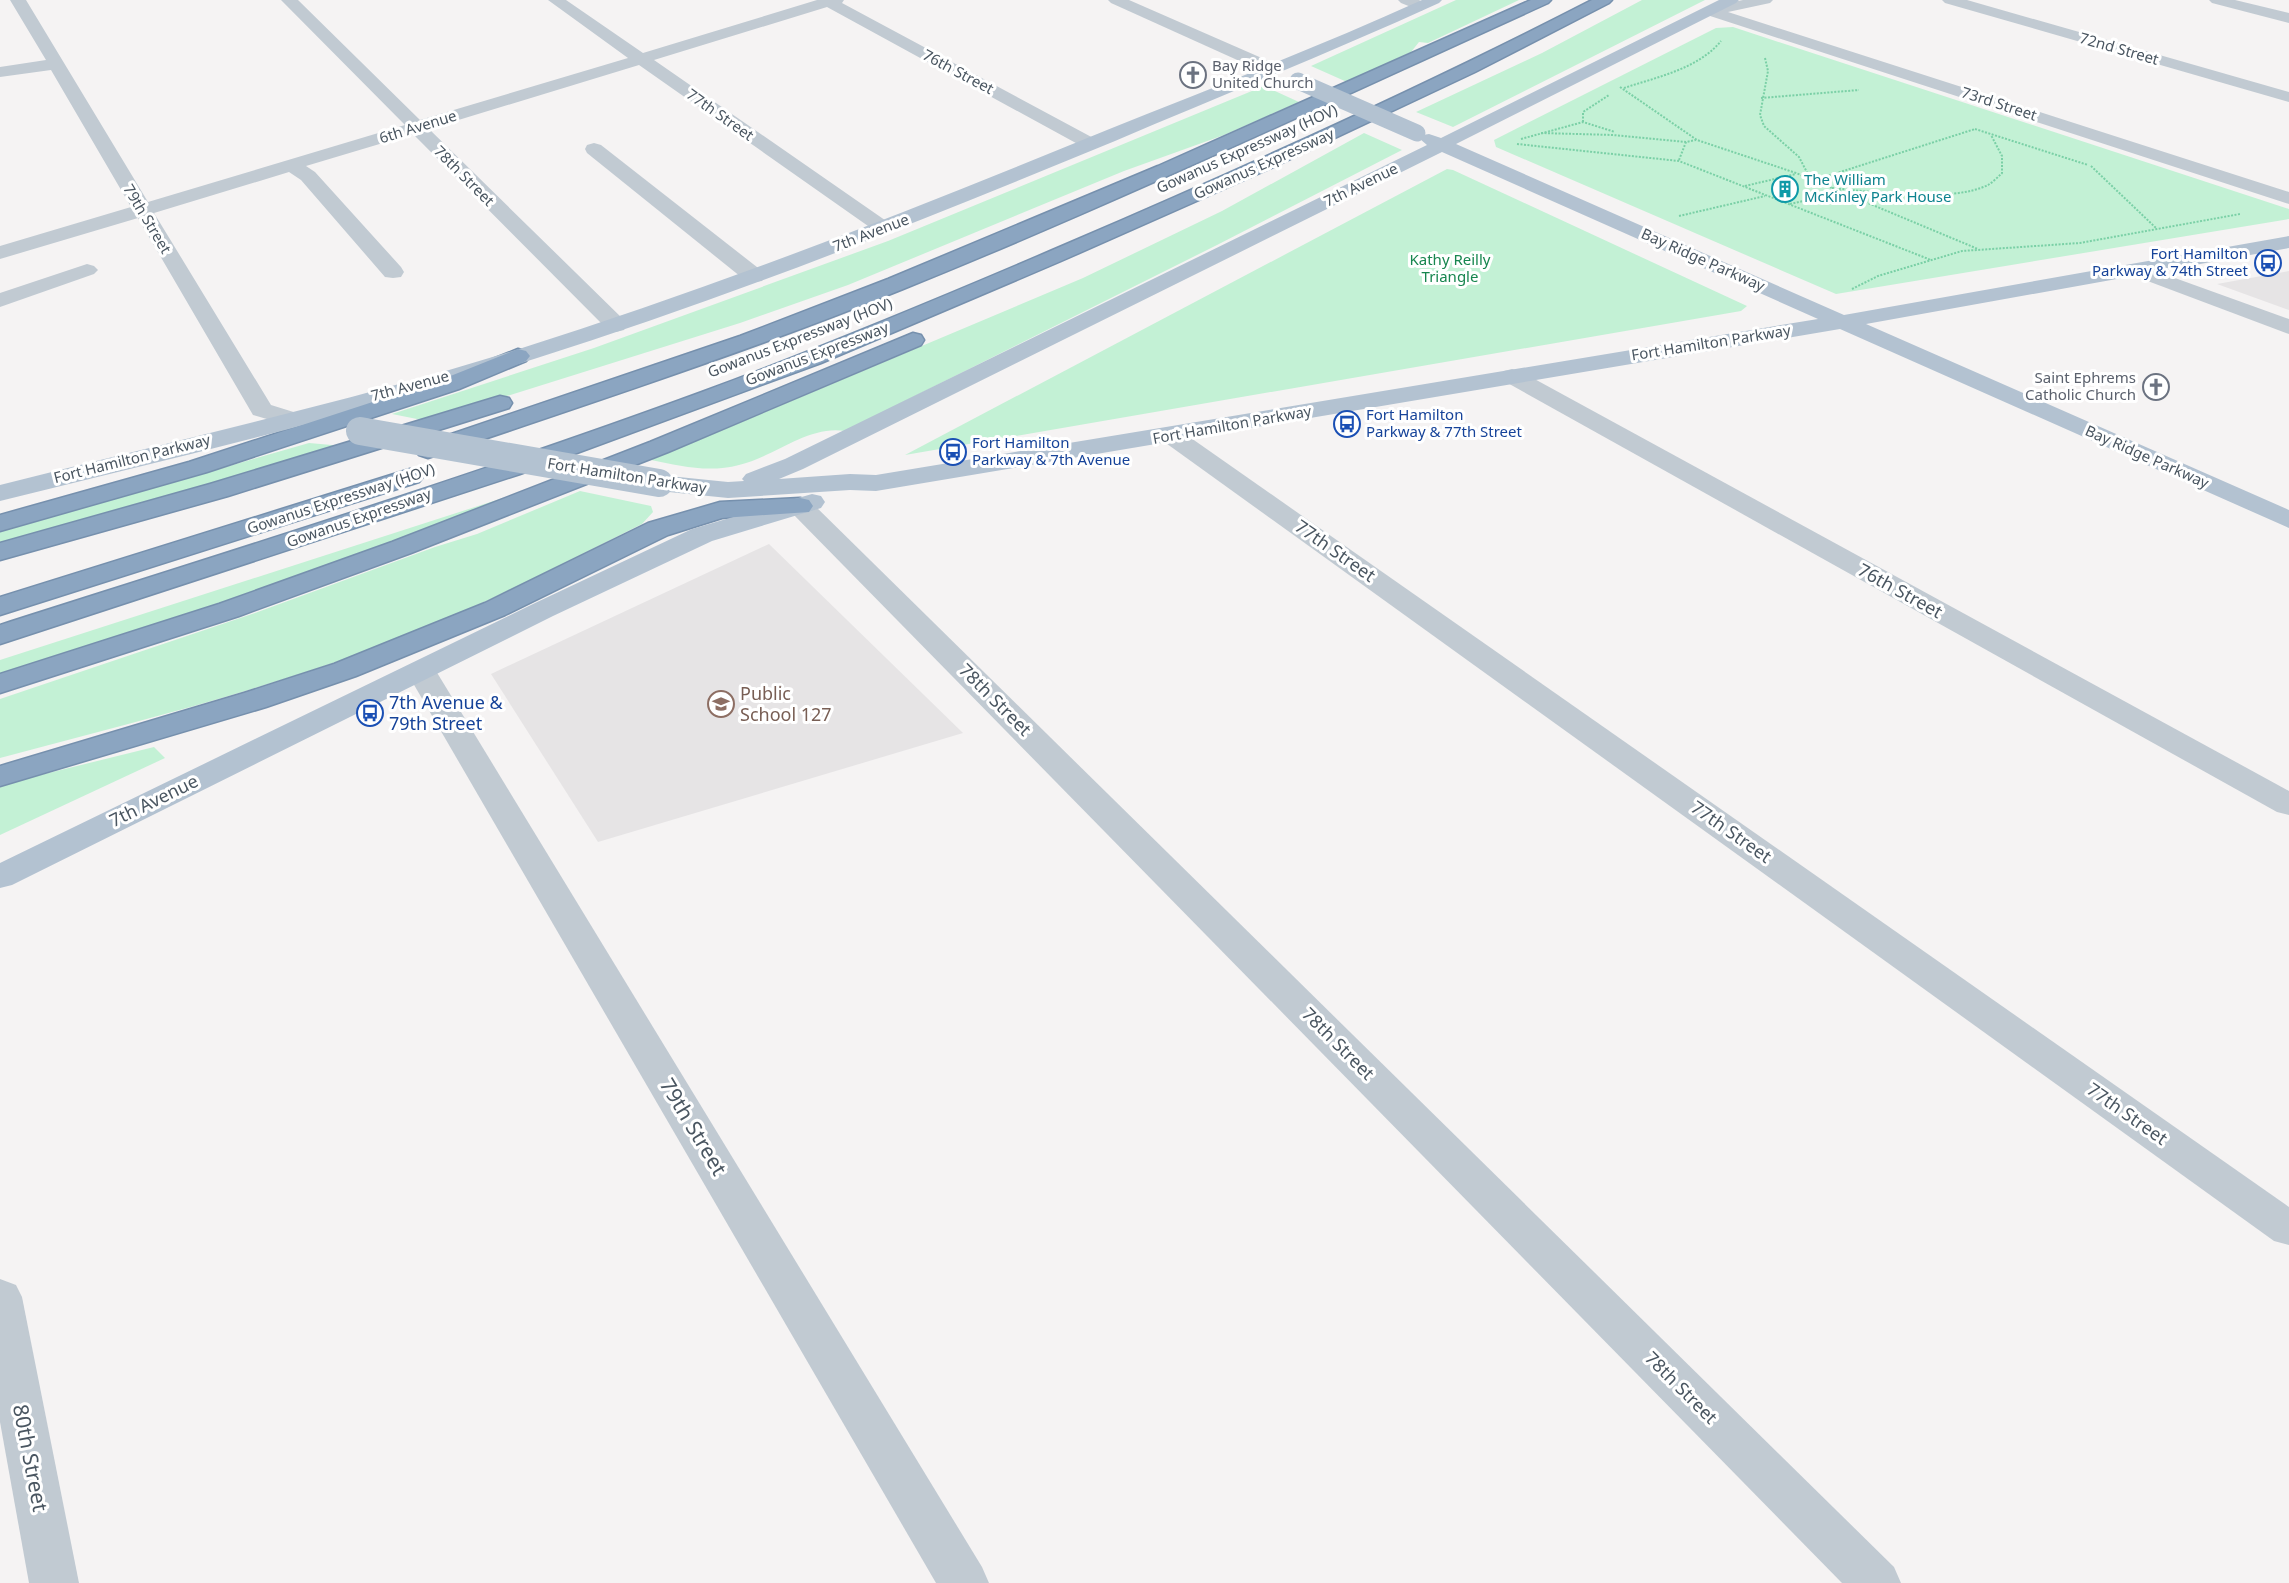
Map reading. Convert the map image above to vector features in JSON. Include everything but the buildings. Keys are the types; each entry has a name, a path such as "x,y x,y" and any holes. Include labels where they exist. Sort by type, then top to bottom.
{"highway":[{"name":"Gowanus Expressway","path":"0,586 279,499 526,418 748,341 896,284 1165,170 1544,0"},
{"name":"Gowanus Expressway (HOV)","path":"0,606 405,479 602,412 768,352 1125,204 1572,0"},
{"name":"Gowanus Expressway","path":"0,635 344,523 595,437 814,357 1121,228 1328,136 1497,56 1604,0"},
{"path":"1497,56 1566,28 1622,0"},
{"path":"0,684 228,610 467,523 767,404 989,307 1121,228"},
{"path":"0,552 219,490 651,356 896,284"},
{"path":"0,523 198,467 451,384 518,356"},
{"path":"658,529 682,510 728,490"},
{"path":"0,776 255,700 345,670 495,609 658,529 720,510 800,506"}],"main road":[{"name":"7th Avenue","path":"728,490 794,464 1731,0"},
{"name":"7th Avenue","path":"291,419 518,356 616,325 885,229 1272,69 1420,2"},
{"name":"Bay Ridge Parkway","path":"1272,69 2289,520"},
{"name":"Fort Hamilton Parkway","path":"0,493 291,419 659,483 728,490 850,482 871,484 1842,322 2289,242"},
{"name":"7th Avenue","path":"0,877 543,610 702,536 871,484"}],"street":[{"name":"79th Street","path":"18,0 262,410 291,419"},
{"name":"78th Street","path":"289,0 415,128 616,325"},
{"name":"77th Street","path":"556,0 885,229"},
{"name":"Bay Ridge Parkway","path":"1116,0 1272,69"},
{"path":"1709,11 1765,0"},
{"name":"72nd Street","path":"1950,0 2289,97"},
{"path":"2217,0 2289,18"},
{"name":"6th Avenue","path":"0,253 830,1"},
{"name":"76th Street","path":"830,1 1091,144"},
{"name":"73rd Street","path":"1709,11 2289,198"},
{"path":"0,72 56,64"},
{"path":"594,149 754,276"},
{"path":"291,165 308,176 393,272"},
{"path":"0,300 87,270"},
{"path":"2136,270 2289,327"},
{"name":"76th Street","path":"1512,376 2289,805"},
{"name":"77th Street","path":"1173,435 2289,1229"},
{"name":"78th Street","path":"800,506 1876,1583"},
{"name":"79th Street","path":"421,671 964,1583"},
{"name":"80th Street","path":"0,1297 54,1583"}],"path":[{"path":"1583,122 1583,112 1623,88 1701,58 1718,46 1722,39"},
{"path":"1764,49 1768,71 1761,98 1760,116 1764,126 1799,157 1811,181"},
{"path":"1616,85 1697,140 1796,173 1981,250"},
{"path":"1761,98 1860,90"},
{"path":"1514,141 1583,122 1621,134"},
{"path":"1811,181 1975,129"},
{"path":"1541,134 1621,134 1686,142 1697,140"},
{"path":"1827,187 1875,192 1926,193 1964,192 1989,184 2002,173 2002,156 1990,134"},
{"path":"1679,161 1686,142"},
{"path":"1533,145 1679,161 1931,260"},
{"path":"2091,166 2157,228"},
{"path":"1744,186 1796,173"},
{"path":"1790,204 1839,192"},
{"path":"1675,217 1767,195"},
{"path":"1846,292 1878,276 1962,251 2080,243 2245,213"}],"shaded area":[{"path":"2289,271 2289,310 2217,284"},
{"name":"Public School 127","path":"769,544 963,733 598,842 491,674"}],"green space":[{"path":"1456,0 1519,0 1428,43 1419,42 1411,52 1347,82 1311,66"},
{"path":"1642,0 1705,0 1453,127 1416,112 1542,53"},
{"path":"1733,27 2289,209 2289,219 1836,294 1496,147 1494,140 1716,28"},
{"path":"1264,86 1299,102 1224,135 1124,171 848,285 740,323 427,421 392,414 594,348 888,241"},
{"path":"1364,133 1402,150 845,431 831,430 804,437 752,461 728,467 695,468 651,460 1083,278 1222,211"},
{"name":"Kathy Reilly Triangle","path":"1447,169 1747,306 1741,311 905,455"},
{"path":"309,443 343,446 0,548 0,532"},
{"path":"537,487 337,562 203,609 0,675 0,660"},
{"path":"580,491 651,506 653,512 642,524 508,591 405,637 279,681 0,758 0,699 255,613 435,547 477,534"},
{"path":"154,747 165,758 0,835 0,785"}],"place":[{"name":"Bay Ridge United Church","path":"1193,75"},
{"name":"The William McKinley Park House","path":"1785,189"},
{"name":"Fort Hamilton Parkway & 74th Street","path":"2268,263"},
{"name":"Saint Ephrems Catholic Church","path":"2156,387"},
{"name":"Fort Hamilton Parkway & 77th Street","path":"1347,424"},
{"name":"Fort Hamilton Parkway & 7th Avenue","path":"953,452"},
{"name":"Public School 127","path":"721,704"},
{"name":"7th Avenue & 79th Street","path":"370,713"}]}
